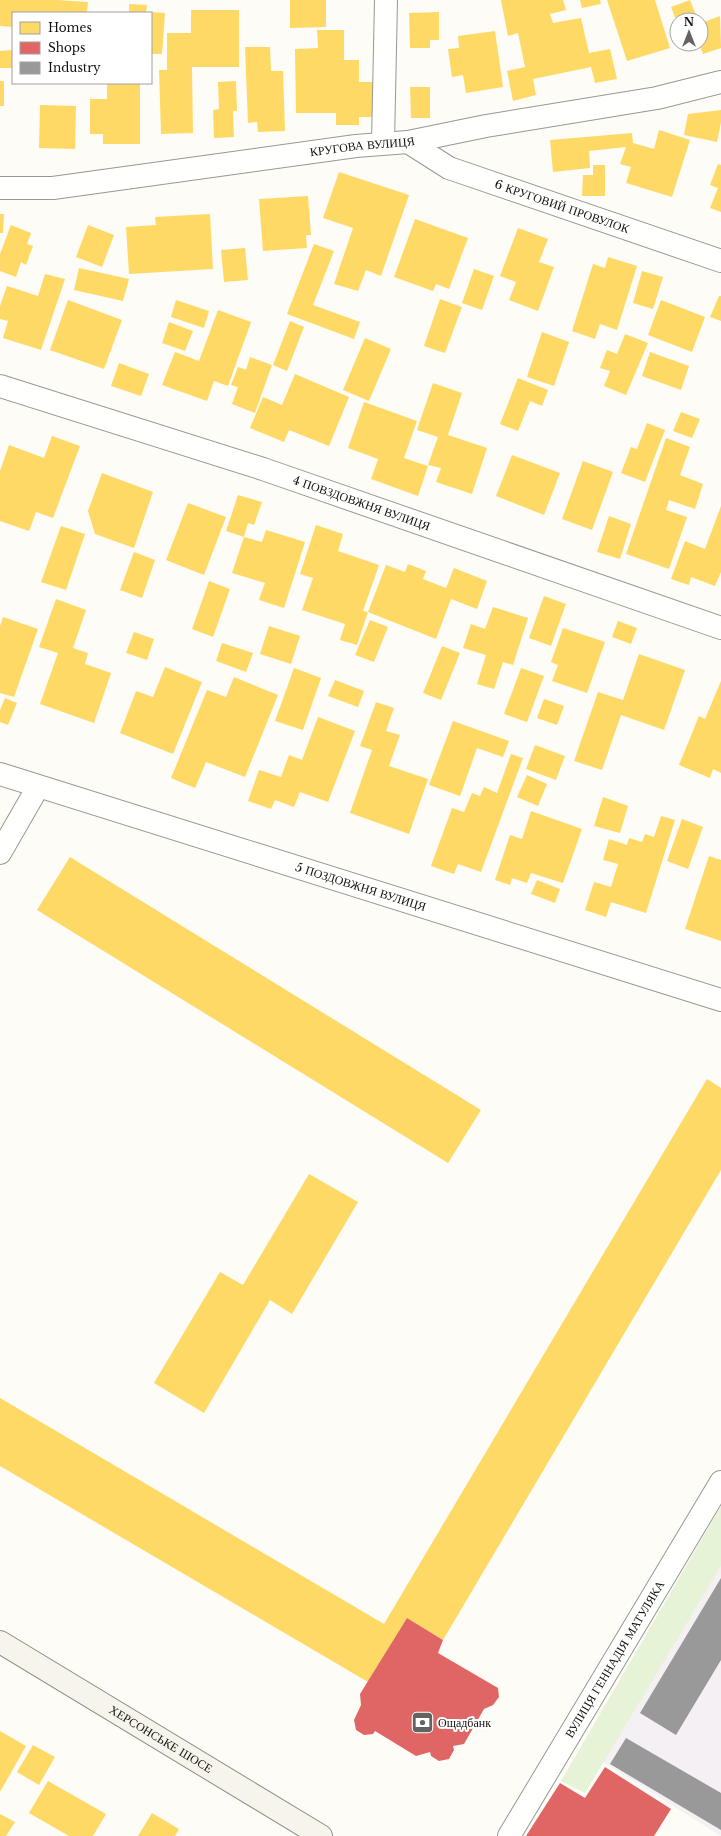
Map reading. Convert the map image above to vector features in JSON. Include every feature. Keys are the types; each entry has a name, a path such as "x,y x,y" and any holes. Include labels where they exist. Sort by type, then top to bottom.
{"main road":[{"name":"ХЕРСОНСЬКЕ ШОСЕ","path":"0,1642 321,1836"}],"street":[{"path":"383,143 386,0"},
{"name":"КРУГОВА ВУЛИЦЯ","path":"0,188 53,188 383,143 408,142 486,126 657,98 721,82"},
{"name":"6 КРУГОВИЙ ПРОВУЛОК","path":"408,142 449,168 721,262"},
{"name":"4 ПОВЗДОВЖНЯ ВУЛИЦЯ","path":"0,386 263,470 721,628"},
{"name":"5 ПОЗДОВЖНЯ ВУЛИЦЯ","path":"0,774 721,1000"},
{"path":"0,853 38,787"},
{"name":"ВУЛИЦЯ ГЕННАДІЯ МАТУЛЯКА","path":"509,1836 721,1482"}],"shaded area":[{"path":"721,1566 721,1836 603,1762"}],"green space":[{"path":"721,1506 721,1566 585,1793 561,1781"}],"building: Homes":[{"path":"0,0 58,0 88,2 87,12 12,12 12,27 0,26"},
{"path":"290,0 326,0 326,27 290,28"},
{"path":"501,0 563,0 566,10 550,14 553,23 581,18 589,53 610,49 617,79 595,83 591,67 533,79 536,95 513,101 507,71 525,67 518,33 508,36"},
{"path":"580,0 600,0 601,4 582,8"},
{"path":"607,0 655,0 669,48 627,61"},
{"path":"690,0 695,12 673,12 671,7"},
{"path":"129,4 147,5 146,12 129,12"},
{"path":"191,10 239,10 239,67 192,67 193,133 161,134 159,70 167,70 167,33 191,33"},
{"path":"152,12 165,13 162,54 152,54"},
{"path":"439,12 439,40 430,40 430,48 410,48 409,13"},
{"path":"720,16 721,48 709,52 709,20"},
{"path":"317,30 344,30 344,60 359,60 359,82 376,82 376,117 359,117 359,125 336,125 336,113 296,113 295,49 318,48"},
{"path":"495,31 503,87 466,93 463,75 452,77 448,49 459,48 458,36"},
{"path":"245,47 270,47 271,71 283,71 285,131 258,132 257,122 248,123"},
{"path":"12,50 12,68 0,68 0,51"},
{"path":"0,81 4,81 4,106 0,106"},
{"path":"236,81 237,111 233,111 234,137 214,138 213,110 219,109 218,82"},
{"path":"107,84 140,84 140,144 103,144 103,134 90,134 90,99 107,99"},
{"path":"410,87 430,87 430,118 411,118"},
{"path":"40,105 76,106 75,149 39,148"},
{"path":"721,110 721,122 717,142 684,135 688,114"},
{"path":"659,130 690,140 672,197 626,183 631,167 620,164 626,147 589,151 590,168 553,172 550,140 632,133 633,143 654,149"},
{"path":"718,164 721,165 721,212 710,208 718,188 710,185"},
{"path":"593,165 605,165 605,196 582,196 583,175 593,175"},
{"path":"339,172 409,195 381,276 366,270 358,291 334,284 353,228 323,218"},
{"path":"308,196 311,235 306,235 307,248 263,251 259,199"},
{"path":"0,214 4,214 3,233 0,233"},
{"path":"210,214 213,269 129,274 126,227 156,225 155,217"},
{"path":"415,219 468,238 449,289 436,284 433,291 394,277"},
{"path":"11,225 31,233 27,244 33,246 26,265 21,262 16,277 0,271 0,254"},
{"path":"88,225 114,235 102,267 76,257"},
{"path":"518,228 548,239 539,262 554,267 538,311 509,300 516,282 500,276"},
{"path":"314,244 334,251 313,305 360,322 354,339 287,314"},
{"path":"245,248 248,280 224,282 221,250"},
{"path":"608,257 637,266 617,330 600,324 595,339 572,331 593,264 605,268"},
{"path":"79,268 129,279 123,301 74,290"},
{"path":"474,269 494,276 482,310 462,303"},
{"path":"642,271 663,277 653,309 633,303"},
{"path":"45,274 65,279 41,350 3,338 8,321 0,319 0,306 7,286 38,296"},
{"path":"719,296 721,296 721,321 710,317"},
{"path":"440,299 462,307 445,353 424,346"},
{"path":"68,300 122,320 104,369 50,350"},
{"path":"176,300 209,311 204,328 171,317"},
{"path":"661,300 705,317 692,352 648,335"},
{"path":"218,310 251,322 228,386 214,381 207,401 162,385 175,352 199,361"},
{"path":"290,321 304,327 287,371 273,365"},
{"path":"169,322 193,331 185,351 162,343"},
{"path":"542,332 569,342 554,386 527,377"},
{"path":"625,334 648,343 626,395 604,386 610,371 600,368 607,350 617,354"},
{"path":"365,338 391,349 369,401 343,390"},
{"path":"650,352 689,366 681,390 642,376"},
{"path":"250,357 272,365 255,413 232,404 238,387 231,385 238,367 246,370"},
{"path":"119,363 149,374 141,396 111,386"},
{"path":"295,374 349,397 329,446 289,430 284,442 250,428 263,397 282,405"},
{"path":"518,378 548,390 542,406 530,401 518,431 500,424"},
{"path":"433,383 462,393 448,435 487,448 472,494 436,482 441,468 428,465 438,437 417,430"},
{"path":"364,402 417,421 404,458 428,466 418,496 371,479 378,459 348,448"},
{"path":"681,412 700,419 692,438 673,431"},
{"path":"647,423 665,430 645,482 621,473 631,447 637,449"},
{"path":"52,436 80,446 53,518 36,512 29,531 0,521 0,471 9,445 44,458"},
{"path":"666,438 690,447 680,475 703,484 695,509 669,500 666,510 687,517 669,569 626,554"},
{"path":"512,455 560,473 544,515 496,496"},
{"path":"583,461 613,472 592,530 562,519"},
{"path":"102,473 153,492 134,548 95,534 88,511"},
{"path":"238,495 262,502 254,525 248,523 244,537 226,531"},
{"path":"188,503 226,517 204,575 166,560"},
{"path":"721,506 721,572 715,586 691,577 689,585 671,579 685,541 705,549"},
{"path":"609,516 631,524 620,559 597,552"},
{"path":"316,525 343,534 338,551 379,565 363,611 368,612 357,645 340,640 345,624 302,610 313,578 300,574"},
{"path":"61,526 85,534 66,590 41,582"},
{"path":"266,530 305,542 284,608 259,600 265,583 232,573 244,537 262,542"},
{"path":"134,552 155,560 142,598 120,590"},
{"path":"408,564 426,571 423,579 446,588 454,568 487,581 477,609 451,599 436,639 368,612 386,565 405,572"},
{"path":"209,581 230,589 213,637 192,629"},
{"path":"544,596 566,604 551,646 529,638"},
{"path":"56,599 86,610 73,648 88,653 85,664 111,673 94,723 40,704 58,653 39,647"},
{"path":"493,607 528,618 513,665 503,662 494,689 477,684 486,655 463,648 471,624 485,629"},
{"path":"3,617 38,629 14,697 0,693 0,626"},
{"path":"370,620 388,627 374,662 355,655"},
{"path":"618,621 637,628 631,644 612,637"},
{"path":"269,626 300,636 291,664 260,654"},
{"path":"563,628 605,642 587,693 552,681 558,665 551,662"},
{"path":"134,632 154,639 147,660 126,653"},
{"path":"222,643 253,653 246,672 216,661"},
{"path":"442,646 460,653 441,700 423,693"},
{"path":"639,654 685,670 664,730 621,715 602,770 574,761 598,692 623,700"},
{"path":"165,667 202,682 173,754 120,733 136,691 153,697"},
{"path":"294,668 321,678 303,730 275,721"},
{"path":"521,668 544,676 527,722 504,714"},
{"path":"234,677 278,695 245,777 206,762 195,788 171,778 207,690 226,697"},
{"path":"335,680 364,691 358,707 328,696"},
{"path":"721,681 721,773 713,769 710,778 679,765 699,716 705,719"},
{"path":"5,698 17,703 8,725 0,722 0,710"},
{"path":"544,699 564,706 557,725 537,718"},
{"path":"376,702 394,708 386,731 400,735 389,766 428,779 409,834 350,813 372,750 360,746"},
{"path":"318,717 355,731 328,802 300,792 294,807 275,800 271,809 248,801 259,770 281,777 289,755 302,760"},
{"path":"453,721 509,741 503,757 477,748 460,796 429,785"},
{"path":"535,745 565,756 556,780 526,769"},
{"path":"511,754 523,758 481,872 458,864 454,874 431,866 452,808 464,812 472,793 480,796 484,787 497,793"},
{"path":"527,775 547,784 538,806 517,797"},
{"path":"603,797 628,806 620,833 594,826"},
{"path":"531,811 582,829 563,883 531,873 527,883 512,878 510,885 495,880 510,835 522,839"},
{"path":"661,816 675,820 646,913 611,902 606,917 585,910 594,882 611,887 618,864 603,860 609,839 627,845 629,838 642,842 645,834 654,837"},
{"path":"682,819 703,827 688,869 667,861"},
{"path":"709,856 721,860 721,941 685,929"},
{"path":"70,857 481,1110 448,1163 37,910"},
{"path":"537,880 560,889 555,903 531,894"},
{"path":"707,1079 721,1088 721,1170 443,1640 407,1618 368,1682 0,1466 0,1398 384,1624"},
{"path":"309,1174 358,1202 292,1314 270,1300 204,1413 154,1383 220,1272 243,1285"},
{"path":"0,1731 26,1746 0,1792"},
{"path":"33,1745 55,1757 39,1785 17,1772"},
{"path":"48,1781 106,1814 93,1836 69,1836 29,1813"},
{"path":"152,1813 179,1829 175,1836 138,1836"},
{"path":"0,1814 15,1822 6,1836 0,1836"}],"building: Shops":[{"path":"407,1618 443,1640 438,1653 498,1688 499,1697 493,1705 484,1709 464,1744 453,1746 454,1750 449,1759 439,1761 431,1756 430,1752 416,1756 375,1731 373,1734 364,1735 356,1730 354,1720 361,1705 360,1694"},
{"path":"605,1767 671,1809 654,1836 526,1836 560,1783 585,1798"}],"building: Industry":[{"path":"721,1578 721,1660 676,1735 640,1713"},
{"path":"626,1738 721,1793 721,1830 610,1764"}],"place":[{"name":"Ощадбанк","path":"423,1723"}]}
